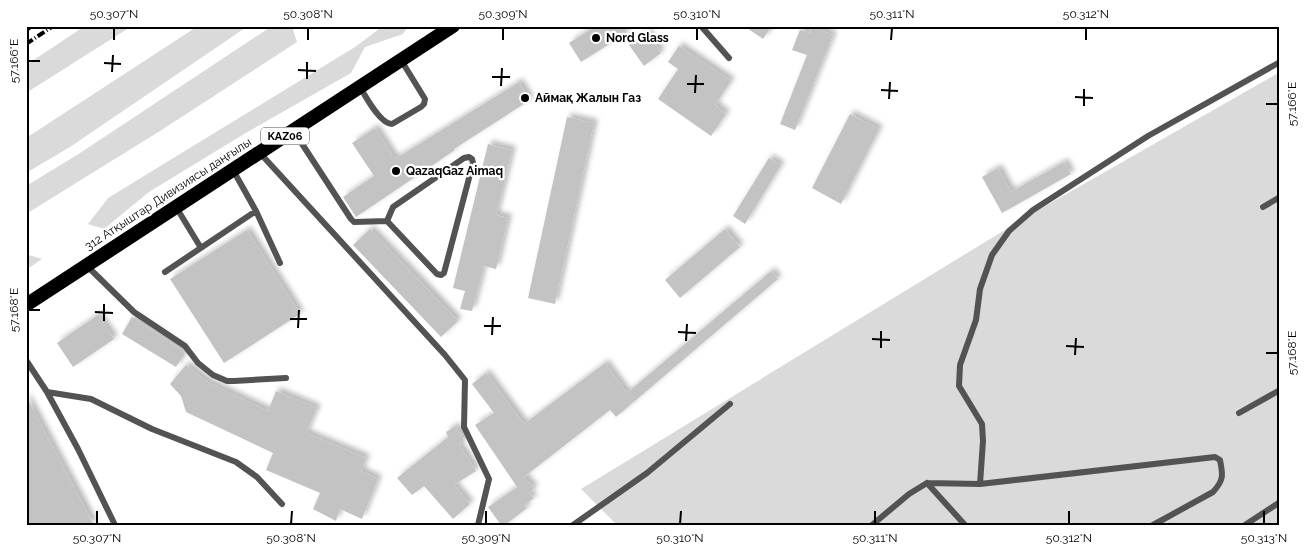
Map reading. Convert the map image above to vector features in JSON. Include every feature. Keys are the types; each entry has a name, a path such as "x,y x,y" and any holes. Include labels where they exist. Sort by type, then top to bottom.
{"highway":[{"name":"312 Атқыштар Дивизиясы даңғылы","path":"26,305 453,26"}],"lane":[{"path":"701,26 729,58"},
{"path":"360,87 382,120 388,124 392,124 421,107 425,99 401,60"},
{"path":"980,484 983,441 982,424 960,386 960,364 976,320 980,289 992,255 1009,231 1033,210 1148,136 1280,62"},
{"path":"293,130 354,222 387,221 437,274 441,275 444,273 473,163 472,159 469,157 464,158 393,207 387,221"},
{"path":"259,152 445,355 465,380 464,427 489,479 478,525"},
{"path":"233,170 256,211 280,264"},
{"path":"1263,207 1280,198"},
{"path":"176,207 201,248"},
{"path":"165,272 256,211"},
{"path":"87,266 134,312 185,346 198,363 213,374 227,381 286,378"},
{"path":"26,360 47,392 78,449 115,525"},
{"path":"1239,413 1280,390"},
{"path":"47,392 91,399 152,429 236,462 257,477 282,504"},
{"path":"573,525 647,473 730,404"},
{"path":"872,525 909,494 926,483 980,484 1215,457 1220,460 1223,473 1220,484 1212,492 1153,525"},
{"path":"926,483 965,525"},
{"path":"1245,525 1280,502"}],"shaded area":[{"path":"85,26 132,26 26,93 26,65"},
{"path":"198,26 248,26 70,147 26,173 26,138"},
{"path":"272,26 298,26 293,30 297,42 160,131 26,214 26,186 77,155"},
{"path":"383,26 408,26 403,34 365,47 351,73 244,134 149,192 104,229 88,224 108,198 355,47"},
{"path":"1280,72 1280,525 617,525 581,489 1026,217"},
{"path":"26,254 42,259 26,270"}],"building":[{"path":"596,26 623,26 627,33 581,62 569,43"},
{"path":"744,26 772,26 763,39"},
{"path":"812,27 833,35 795,130 780,124 807,55 792,50 800,30 810,33"},
{"path":"647,32 661,53 644,66 629,45"},
{"path":"679,46 731,81 715,105 726,114 711,136 658,99 678,69 668,62"},
{"path":"519,82 530,100 454,149 356,217 343,197 374,176 352,143 375,128 395,159"},
{"path":"850,114 879,129 841,204 812,188"},
{"path":"567,117 594,123 555,304 528,298"},
{"path":"488,144 512,150 496,215 508,218 496,269 484,266 472,311 460,309 465,291 453,288"},
{"path":"769,158 781,165 745,224 733,216"},
{"path":"1064,162 1071,174 1002,213 982,177 998,168 1011,192"},
{"path":"370,229 458,321 441,337 353,245"},
{"path":"725,229 740,247 680,298 665,280"},
{"path":"247,230 300,314 224,363 170,279"},
{"path":"771,271 778,279 616,417 610,410 524,477 534,488 529,494 534,498 524,505 527,508 505,525 501,525 488,507 517,487 475,425 494,413 472,384 486,373 524,424 605,363 627,393"},
{"path":"98,315 114,339 73,367 57,343"},
{"path":"132,317 182,350 185,354 176,367 122,334"},
{"path":"186,365 209,383 268,411 276,391 317,408 306,433 366,458 361,471 378,479 362,519 340,509 336,521 313,509 320,493 266,470 273,453 186,412 181,396 170,384"},
{"path":"26,396 94,525 26,525"},
{"path":"455,426 464,440 459,445 476,471 454,485 470,504 453,519 424,486 412,495 397,478 448,437 446,432"}],"railway":[{"path":"26,30 32,26"},
{"path":"26,44 53,26"}],"place":[{"name":"Nord Glass","path":"596,38"},
{"name":"Аймақ Жалын Газ","path":"525,98"},
{"name":"QazaqGaz Aimaq","path":"396,171"}]}
